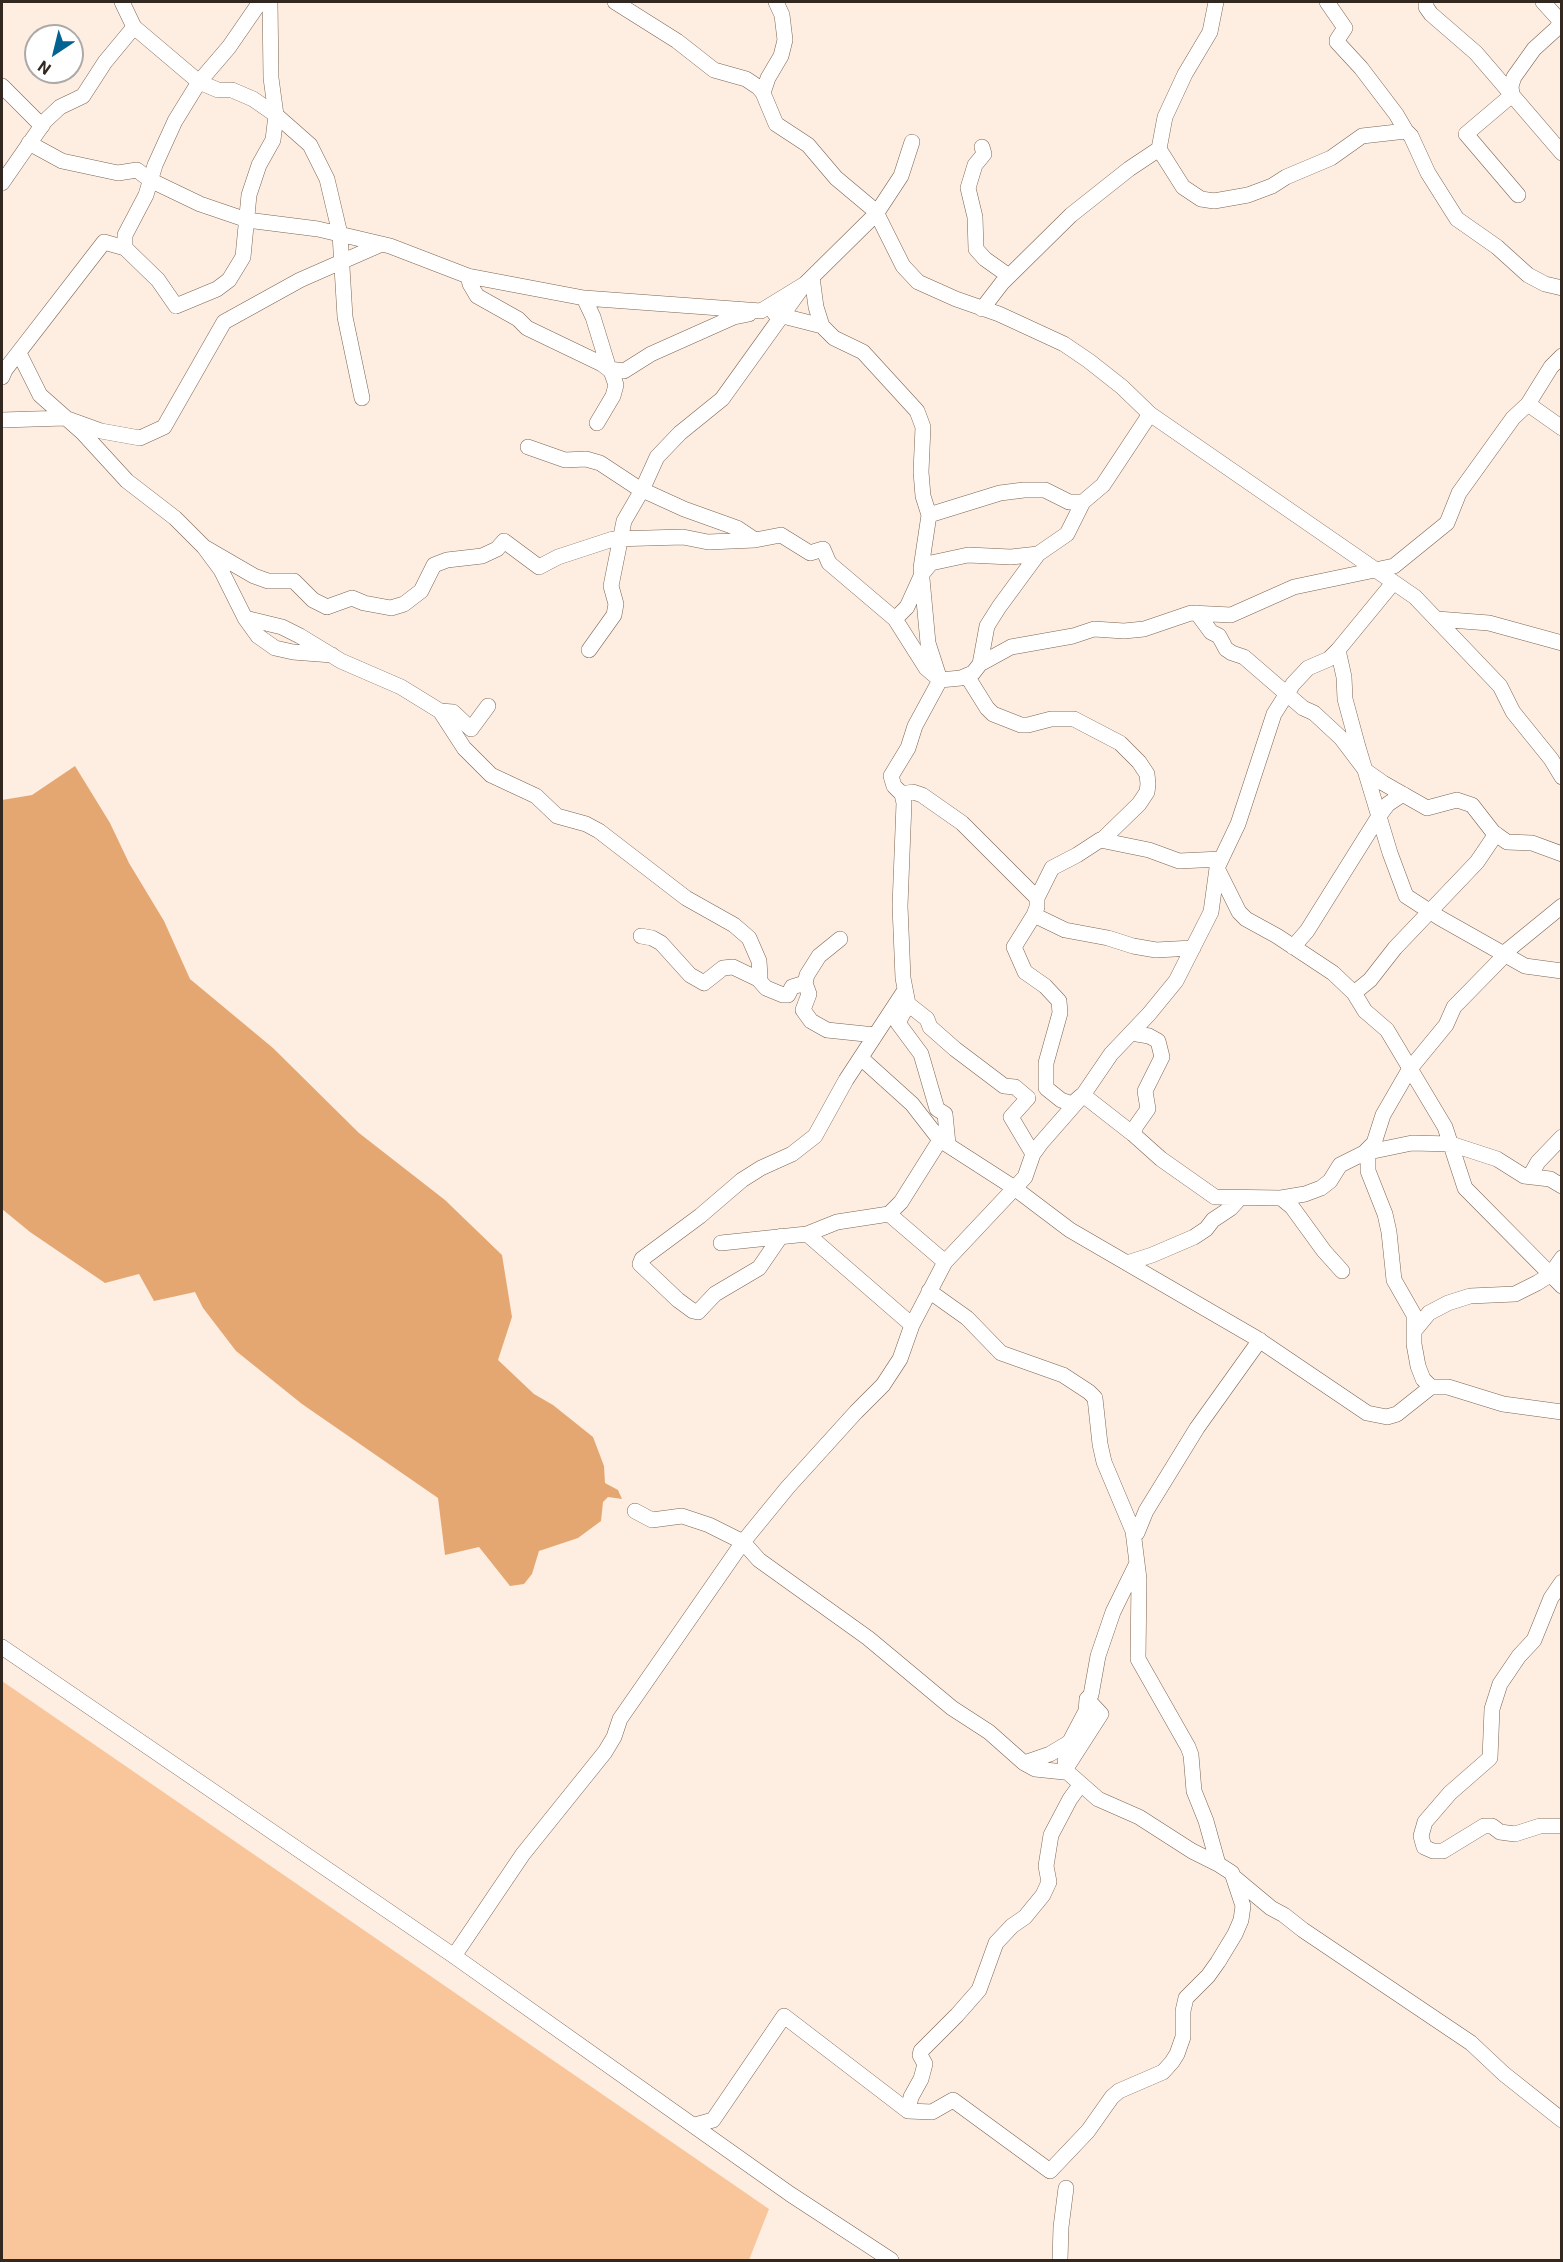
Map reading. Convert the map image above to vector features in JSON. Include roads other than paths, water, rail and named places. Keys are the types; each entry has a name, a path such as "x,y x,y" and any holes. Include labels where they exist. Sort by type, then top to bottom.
{"street":[{"path":"122,2 134,27 199,82 218,90 232,90 253,99 276,115 310,145 327,178 340,234 345,317 362,398"},
{"path":"125,248 125,235 146,195 155,165 175,121 199,82 229,47 260,2"},
{"path":"2,377 104,242 125,248 158,280 176,306 217,289 229,280 243,257 249,195 259,165 273,140 276,115 271,78 270,2"},
{"path":"615,2 676,41 714,70 746,79 763,93 776,124 808,145 836,178 876,214 903,266 918,282 999,314 1064,344 1122,387 1150,414 1326,538 1378,570 1415,597 1500,686 1513,712 1556,761 1562,777"},
{"path":"763,93 766,82 781,56 785,40 782,15 776,2"},
{"path":"1216,2 1210,32 1185,74 1165,117 1159,149 1183,187 1201,200 1214,201 1248,195 1331,158 1362,136 1406,131"},
{"path":"1327,2 1345,28 1337,42 1360,68 1411,136 1428,173 1457,219 1497,247 1528,274 1545,284 1562,288"},
{"path":"1426,2 1426,8 1431,14 1468,44 1562,153"},
{"path":"1512,95 1511,86 1514,77 1534,49 1561,22 1543,2"},
{"path":"2,183 42,126 60,107 83,96 105,62 134,27"},
{"path":"2,86 42,126"},
{"path":"1512,95 1466,134 1518,195"},
{"path":"468,276 477,296 518,319 527,328 609,369 624,371 651,354 723,322 761,311 808,280 876,214 901,176 912,142"},
{"path":"29,144 62,160 118,172 136,170 150,180 200,204 247,220 318,229 382,244 468,276 584,298 761,311 822,326"},
{"path":"982,147 984,154 975,165 968,188 975,217 976,249 985,259 1010,276"},
{"path":"982,309 1010,276 1071,215 1119,176 1159,149"},
{"path":"2,420 65,418 101,431 140,438 164,427 224,322 300,280 382,244"},
{"path":"589,650 614,615 616,604 611,586 619,539 624,521 642,490 657,456 680,433 722,399 808,280"},
{"path":"721,1242 807,1234 837,1222 889,1214 901,1202 944,1142 945,1114 937,1109 921,1054 898,1023 906,997 900,898 904,803 902,794 894,786 891,776 908,748 915,726 940,680 928,643 922,574 929,515 923,496 921,472 923,427 917,411 863,352 834,338 822,326 808,280"},
{"path":"584,298 593,317 616,385 613,396 597,423"},
{"path":"19,353 40,395 83,433 127,482 175,518 204,547 221,570 245,618 258,636 275,648 332,656"},
{"path":"204,547 254,576 268,581 294,581 313,600 327,607 352,598 392,609 404,604 421,591 434,565 447,560 482,556 497,549 504,541 539,567 558,557 619,539 682,537 708,542 755,540 781,535 810,553 823,549 829,563 895,619 926,668 940,680 967,676 980,664 1011,647 1073,636 1094,629 1124,631 1144,629 1178,616 1231,615 1294,586 1398,564 1425,538 1447,523 1459,493 1513,418 1528,404 1551,368 1562,356"},
{"path":"1528,404 1562,428"},
{"path":"980,664 987,626 999,607 1038,555 1067,534 1083,502 1103,485 1150,414"},
{"path":"528,447 565,460 586,459 600,463 642,490 737,528 755,540"},
{"path":"929,515 1000,493 1024,490 1045,490 1068,502 1083,502"},
{"path":"895,619 907,608 922,574 931,563 968,555 1011,557 1038,555"},
{"path":"454,1956 523,1854 605,1752 614,1737 620,1719 743,1542 788,1487 856,1412 884,1385 900,1359 912,1325 945,1262 1013,1187 1025,1177 1033,1154 1084,1095 1111,1054 1176,981 1211,912 1219,863 1238,824 1274,714 1308,668 1329,659 1338,650 1393,583"},
{"path":"1197,614 1211,632 1219,636 1226,649 1244,657 1303,708 1314,712 1341,738 1366,771 1427,808 1456,800 1472,805 1496,834 1507,842 1532,843 1562,854"},
{"path":"245,618 282,627 332,656 401,687 440,711 464,748 490,775 536,796 557,816 586,824 599,831 686,898 734,925 749,938 759,961 760,976 758,979"},
{"path":"1437,619 1489,623 1562,643"},
{"path":"1338,650 1346,699 1379,816 1406,896 1525,966 1562,971"},
{"path":"967,676 993,714 1021,725 1074,719 1120,743 1139,762 1147,774 1147,792 1139,804 1103,839 1052,868 1036,898 1037,907 1034,915 1014,947 1025,972 1045,986 1059,1001 1059,1013 1046,1063 1046,1088 1061,1100 1072,1104 1084,1095"},
{"path":"440,711 453,712 471,729 488,706"},
{"path":"902,794 913,792 922,795 962,823 1036,898"},
{"path":"1293,947 1307,931 1379,816 1388,804 1402,794"},
{"path":"1354,993 1370,980 1395,948 1477,862 1496,834"},
{"path":"1103,839 1149,850 1179,861 1219,863"},
{"path":"1219,863 1239,912 1246,919 1333,973 1354,993 1365,1011 1387,1030 1409,1070 1445,1126 1465,1188 1562,1286"},
{"path":"1364,1153 1374,1143 1383,1115 1409,1070 1446,1025 1454,1007 1504,955 1562,906"},
{"path":"1034,915 1065,930 1108,938 1133,946 1156,950 1193,948"},
{"path":"641,936 661,943 690,975 704,983 723,968 733,967 785,996 792,987 805,983"},
{"path":"840,939 819,956 807,975 805,983 809,994 803,1010 811,1021 828,1030 875,1035"},
{"path":"781,1236 759,1268 714,1294 698,1312 678,1300 640,1264 642,1259 700,1216 742,1180 761,1168 792,1154 815,1136 875,1035 906,997"},
{"path":"906,997 927,1018 930,1027 955,1049 1004,1086 1015,1087 1028,1098 1011,1117 1033,1154"},
{"path":"1131,1033 1149,1036 1158,1041 1162,1057 1145,1091 1148,1109 1133,1134"},
{"path":"861,1058 904,1096 944,1142 1013,1187 1070,1230 1260,1340 1367,1413 1387,1417 1397,1414 1431,1387 1448,1387 1503,1404 1562,1412"},
{"path":"1084,1095 1133,1134 1161,1160 1209,1194 1222,1198 1281,1198 1305,1194 1322,1188 1330,1181 1340,1165 1364,1153 1412,1143 1451,1144 1497,1159 1524,1176 1550,1179 1562,1186"},
{"path":"1530,1176 1538,1162 1562,1137"},
{"path":"1364,1153 1368,1159 1368,1171 1385,1214 1394,1280 1414,1315 1416,1330 1414,1344 1418,1366 1423,1379 1431,1387"},
{"path":"1127,1263 1194,1238 1213,1220 1231,1208 1239,1198"},
{"path":"1281,1198 1292,1207 1324,1251 1342,1271"},
{"path":"889,1214 945,1262"},
{"path":"807,1234 912,1325"},
{"path":"1416,1330 1429,1313 1448,1303 1470,1296 1515,1294 1550,1275 1562,1258"},
{"path":"929,1291 967,1318 1001,1353 1063,1375 1095,1398 1102,1453 1133,1531 1138,1560 1138,1659 1188,1747 1191,1755 1194,1791 1206,1821 1218,1864"},
{"path":"1137,1533 1146,1511 1197,1428 1260,1340"},
{"path":"635,1510 652,1520 681,1516 709,1525 743,1542 759,1560 868,1638 952,1708 985,1729 1024,1763 1035,1769 1064,1772 1101,1714 1087,1699"},
{"path":"1138,1560 1113,1612 1098,1656 1086,1711 1065,1755 1065,1770 1106,1804 1140,1816 1197,1854 1218,1864 1270,1908 1284,1915 1311,1936 1472,2043 1504,2074 1562,2121"},
{"path":"1562,1582 1551,1598 1534,1640 1519,1656 1500,1684 1492,1709 1490,1758 1450,1793 1425,1822 1421,1836 1424,1847 1443,1851 1485,1826 1492,1826 1500,1832 1515,1834 1540,1826 1562,1826"},
{"path":"2,1647 454,1956 790,2194 891,2260"},
{"path":"1024,1763 1050,1754 1070,1742"},
{"path":"908,2111 911,2097 921,2079 925,2064 920,2055 921,2051 979,1990 996,1943 1003,1934 1031,1911 1043,1895 1048,1882 1046,1866 1052,1835 1070,1799 1081,1784"},
{"path":"694,2125 713,2121 784,2016 908,2111 932,2112 953,2100 1050,2171 1088,2131 1112,2097 1119,2091 1163,2072 1178,2054 1186,1998 1213,1969 1241,1920 1243,1905 1233,1876"},
{"path":"1060,2260 1066,2188"}]}
